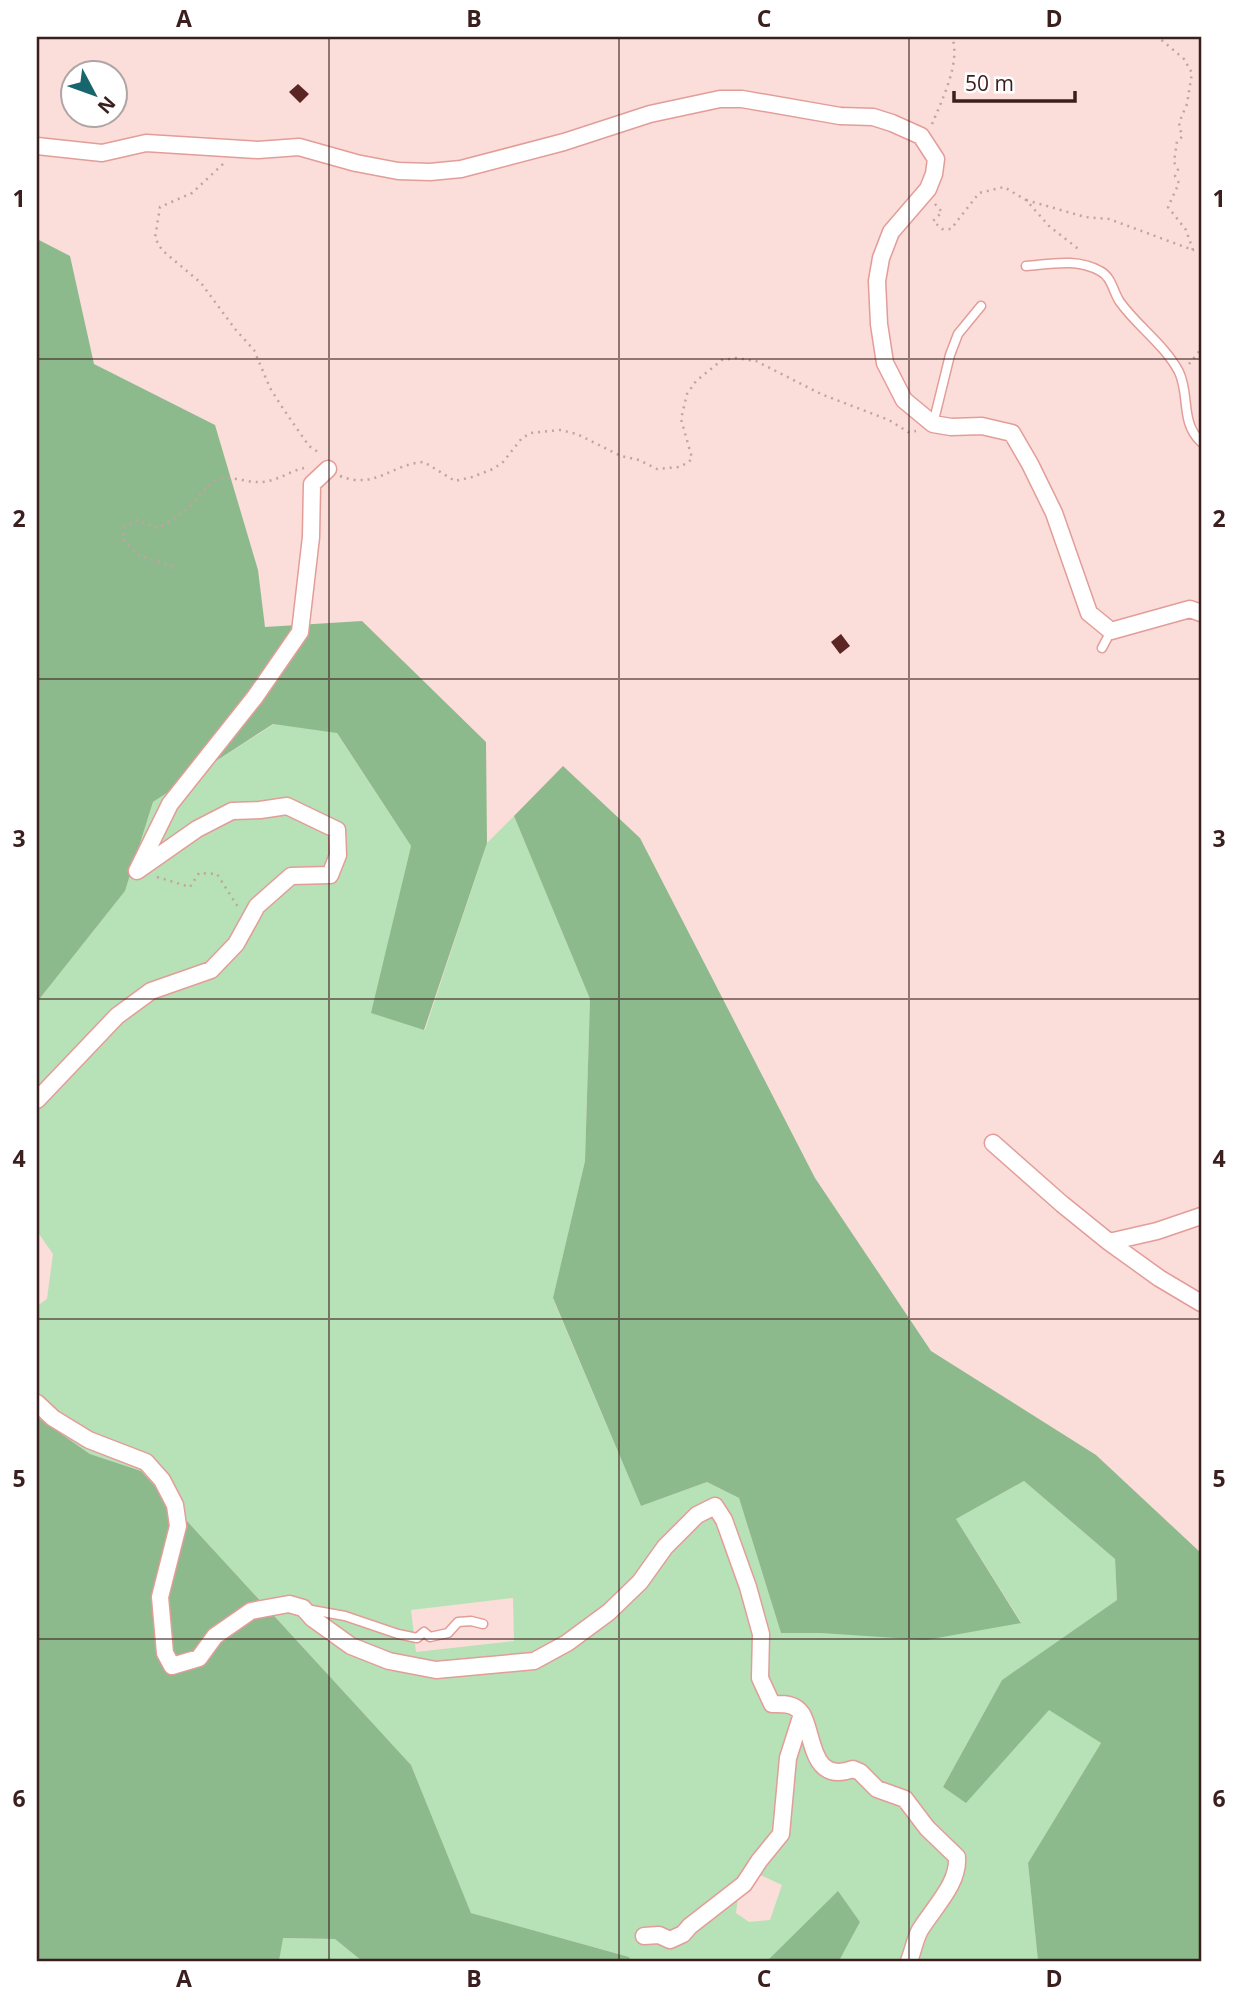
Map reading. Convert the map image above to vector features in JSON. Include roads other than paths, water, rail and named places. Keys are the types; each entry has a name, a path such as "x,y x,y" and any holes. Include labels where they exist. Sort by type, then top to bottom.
{"street":[{"path":"37,146 102,153 146,143 258,150 299,147 356,163 398,171 430,172 461,169 536,150 650,114 720,99 742,99 841,116 873,117 892,123 921,136 936,159 934,174 922,197 891,232 881,258 877,281 879,324 885,363 904,400 933,424 951,427 982,426 1012,433 1054,513 1088,613 1111,631 1190,610 1201,613"},
{"path":"37,1100 117,1016 151,991 211,970 236,944 257,906 291,876 330,875 338,855 337,830 287,806 232,811 197,829 137,871 170,804 255,697 300,632 311,537 312,484 328,469"},
{"path":"993,1143 1109,1242 1158,1278 1201,1303"},
{"path":"1109,1242 1157,1231 1201,1216"},
{"path":"37,1403 53,1418 89,1440 146,1462 162,1480 175,1505 178,1527 160,1597 165,1653 172,1666 199,1658 215,1636 251,1611 289,1604 303,1608 312,1618 351,1646 389,1661 436,1670 534,1661 566,1643 609,1612 640,1582 665,1547 697,1515 715,1506 736,1550 758,1622 761,1634 760,1678 772,1704 787,1703 802,1714 813,1753 827,1769 844,1772 853,1769 877,1788 905,1799 927,1828 957,1857 958,1869 939,1904 919,1932 909,1961"},
{"path":"645,1937 659,1935 670,1940 683,1934 744,1884 781,1834 788,1758 802,1714"}],"lane":[{"path":"1026,266 1081,263 1102,271 1119,301 1179,373 1192,433 1201,442"},
{"path":"933,424 958,334 981,306"},
{"path":"1102,648 1111,631"},
{"path":"303,1608 345,1616 417,1638 424,1632 430,1637 448,1633 458,1622 483,1624"}]}
